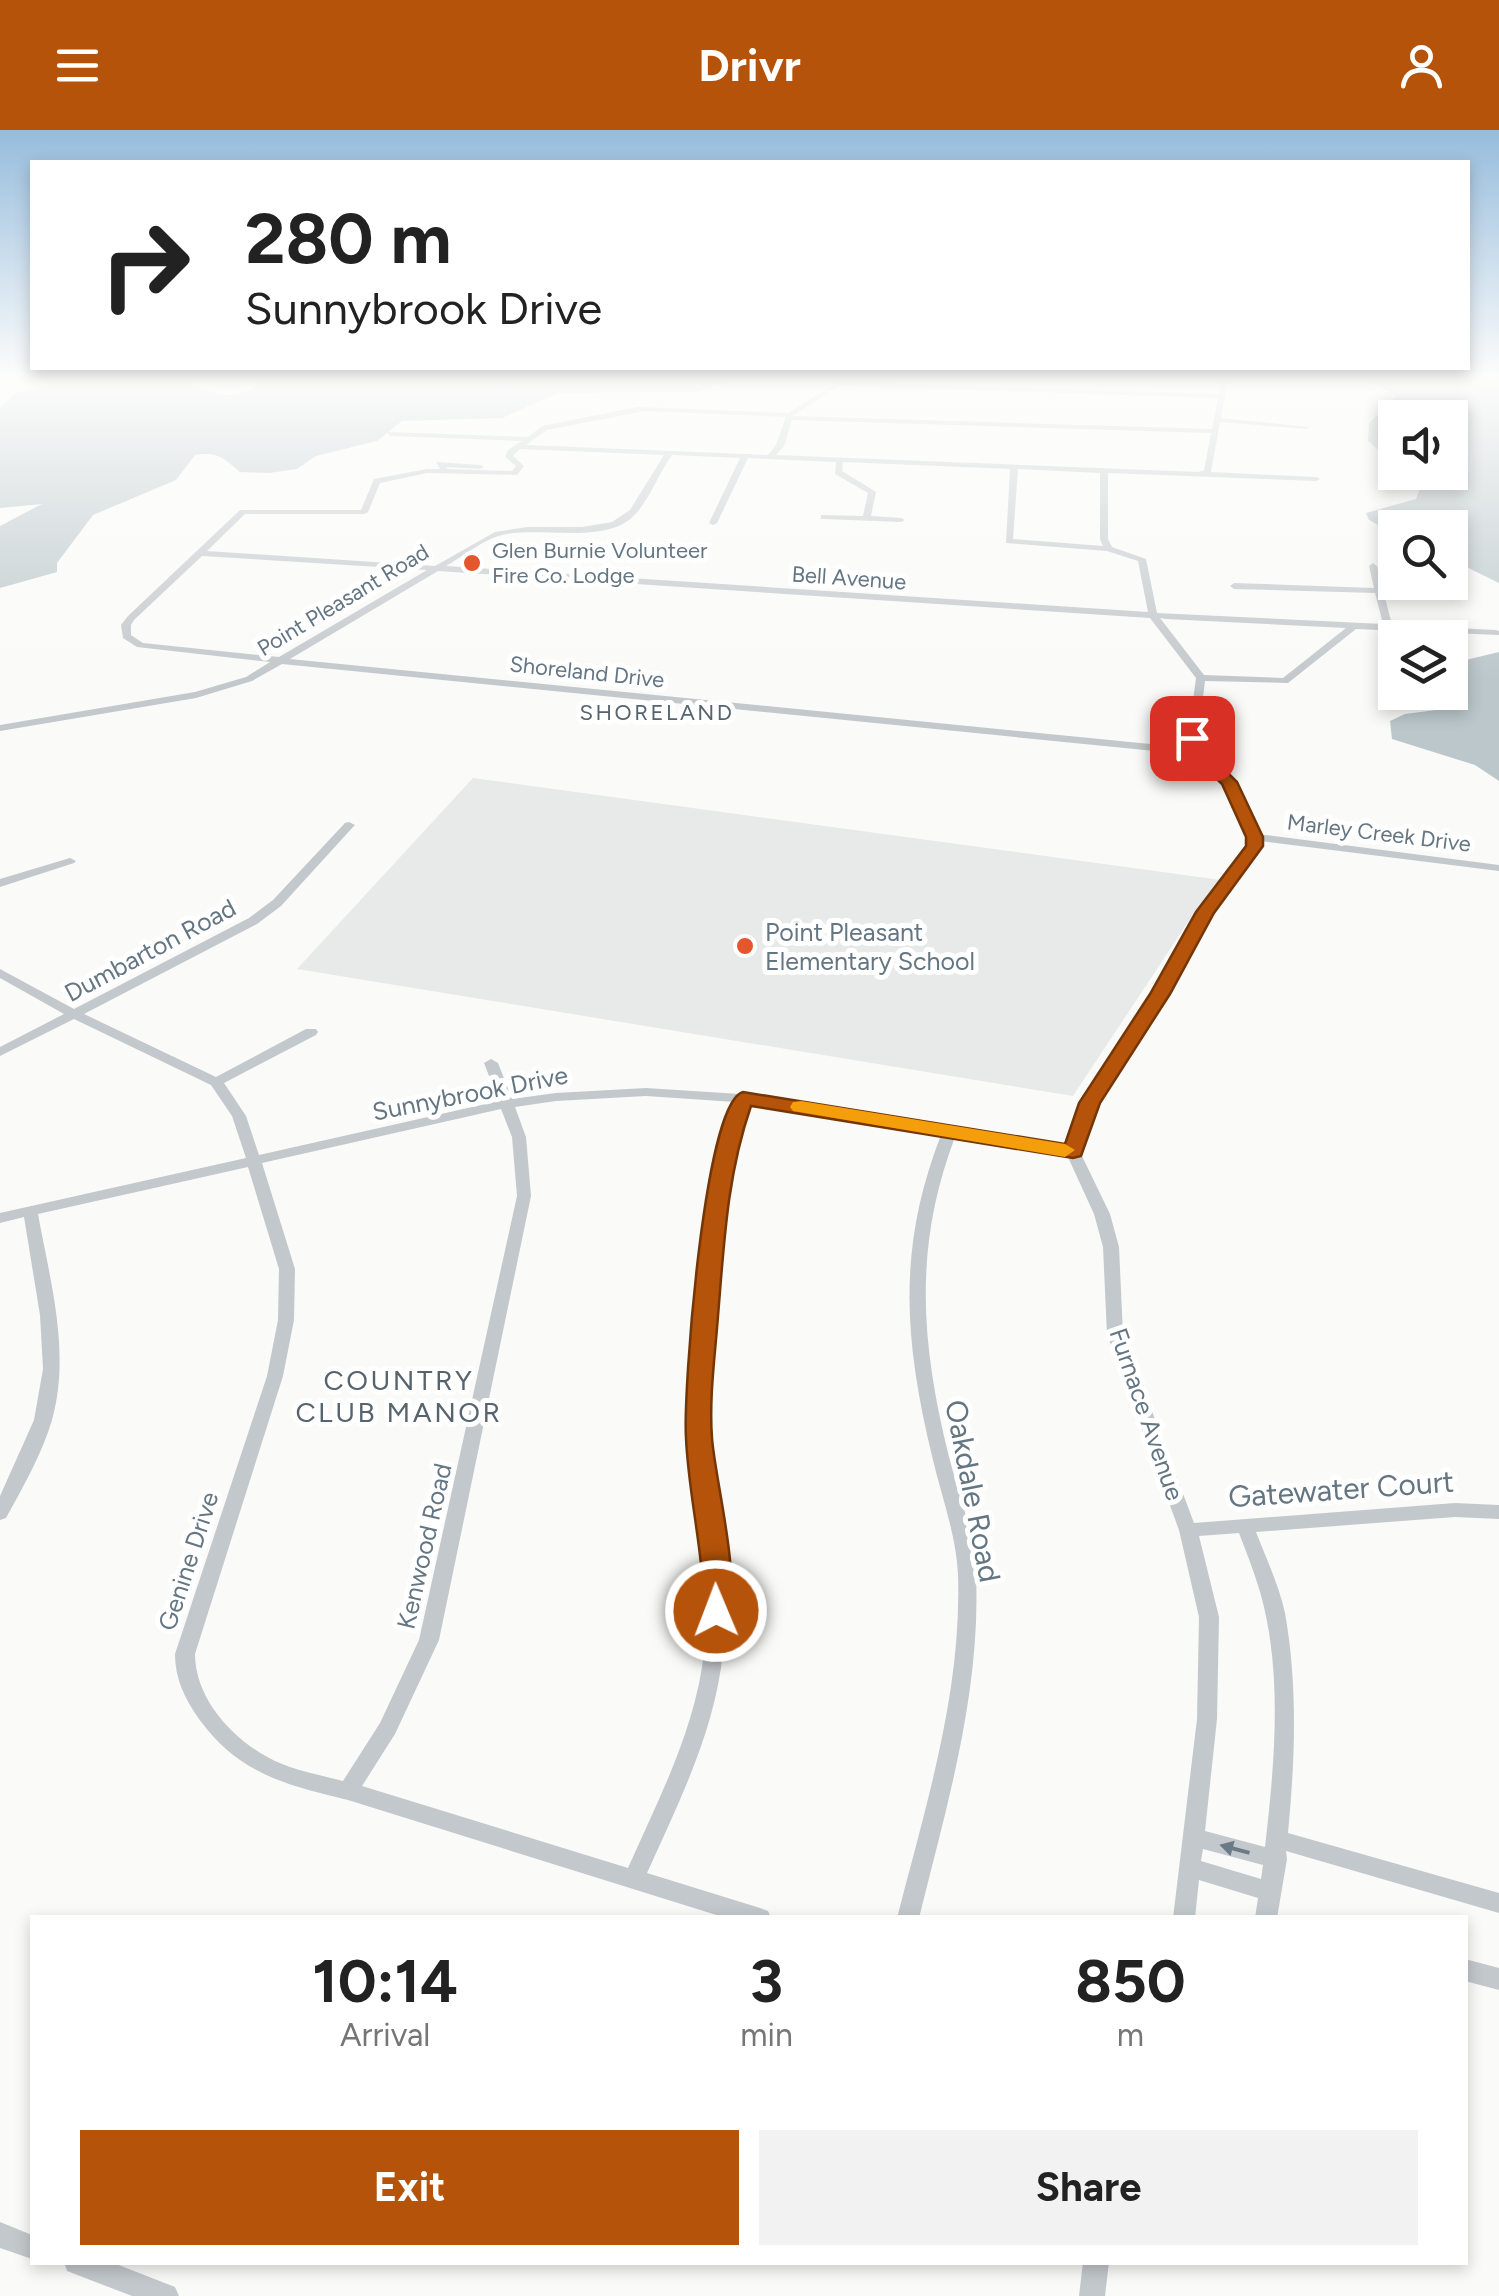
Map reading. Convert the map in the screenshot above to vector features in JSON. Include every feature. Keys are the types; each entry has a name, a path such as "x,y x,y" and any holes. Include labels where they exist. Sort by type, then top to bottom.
{"street":[{"name":"Shoreland Drive","path":"391,478 377,482 364,512 246,510 131,618 124,630 126,636 140,645 1198,752"},
{"name":"Point Pleasant Road","path":"0,728 209,692 249,679 487,538 515,528 589,527 618,522 634,508 654,478"},
{"path":"713,523 735,478"},
{"path":"847,478 872,492 867,518"},
{"path":"1013,478 1010,542 1108,548 1145,562 1153,615 1201,678 1192,738 1198,752 1229,782 1254,837 1254,846 1205,912 1160,994 1090,1103 1073,1152"},
{"path":"1104,478 1104,539 1108,548"},
{"path":"1294,478 1316,479"},
{"path":"824,517 900,520"},
{"name":"Bell Avenue","path":"200,554 1378,627"},
{"path":"1372,566 1378,585"},
{"path":"1234,586 1378,591"},
{"path":"1201,678 1285,681 1354,626"},
{"name":"Bell Avenue","path":"1468,631 1496,632"},
{"name":"Dumbarton Road","path":"0,1052 252,921 276,903 350,825"},
{"name":"Marley Creek Drive","path":"1254,837 1499,868"},
{"path":"0,884 70,862"},
{"path":"0,973 76,1015 216,1082 311,1032"},
{"name":"Kenwood Road","path":"348,1791 388,1728 416,1673 442,1589 524,1196 519,1137 492,1063"},
{"name":"Genine Drive","path":"216,1082 239,1116 256,1160 286,1269 286,1320 275,1376 184,1654 184,1675 192,1694 247,1759 289,1777 348,1791 750,1915"},
{"name":"Sunnybrook Drive","path":"0,1218 506,1104 646,1092 743,1098 1073,1152"},
{"path":"634,1879 694,1740 710,1680 717,1579 699,1438 700,1385 716,1196 724,1150 743,1098"},
{"name":"Oakdale Road","path":"909,1915 958,1715 965,1664 967,1570 926,1392 916,1328 916,1271 926,1198 949,1132"},
{"name":"Furnace Avenue","path":"1073,1152 1102,1214 1111,1247 1115,1334 1188,1530 1209,1617 1208,1718 1184,1915"},
{"path":"0,1513 44,1420 51,1378 50,1345 30,1210"},
{"name":"Gatewater Court","path":"1188,1530 1455,1510 1499,1512"},
{"path":"1192,1868 1271,1910 1277,1850 1282,1664 1274,1609 1245,1526"},
{"path":"1195,1838 1277,1850 1499,1903"},
{"path":"1468,1971 1499,1979"},
{"path":"0,2235 30,2246"},
{"path":"84,2265 166,2296"},
{"path":"1092,2296 1096,2265"}],"shaded area":[{"path":"0,478 177,478 93,515 57,563 57,572 0,588 0,526 42,504 0,508"},
{"path":"1468,478 1499,478 1499,583 1468,568 1468,510 1378,510 1378,525 1366,513 1416,499 1420,490 1468,490"},
{"path":"1499,652 1499,781 1475,765 1392,739 1390,721 1405,714 1468,710 1468,659"},
{"name":"Point Pleasant Elementary School","path":"473,778 1221,880 1188,922 1073,1096 297,969"}],"slow traffic":[{"path":"801,1107 1065,1150"}],"place":[{"name":"Glen Burnie Volunteer Fire Co. Lodge","path":"472,563"},
{"name":"Point Pleasant Elementary School","path":"745,946"}],"district":[{"name":"SHORELAND","path":"657,712"},
{"name":"COUNTRY CLUB MANOR","path":"399,1396"}],"route":[{"path":"716,1611 717,1579 699,1438 700,1385 716,1196 724,1150 743,1098 1073,1152 1090,1103 1160,994 1205,912 1254,846 1254,837 1229,782 1198,752 1192,738"}]}
